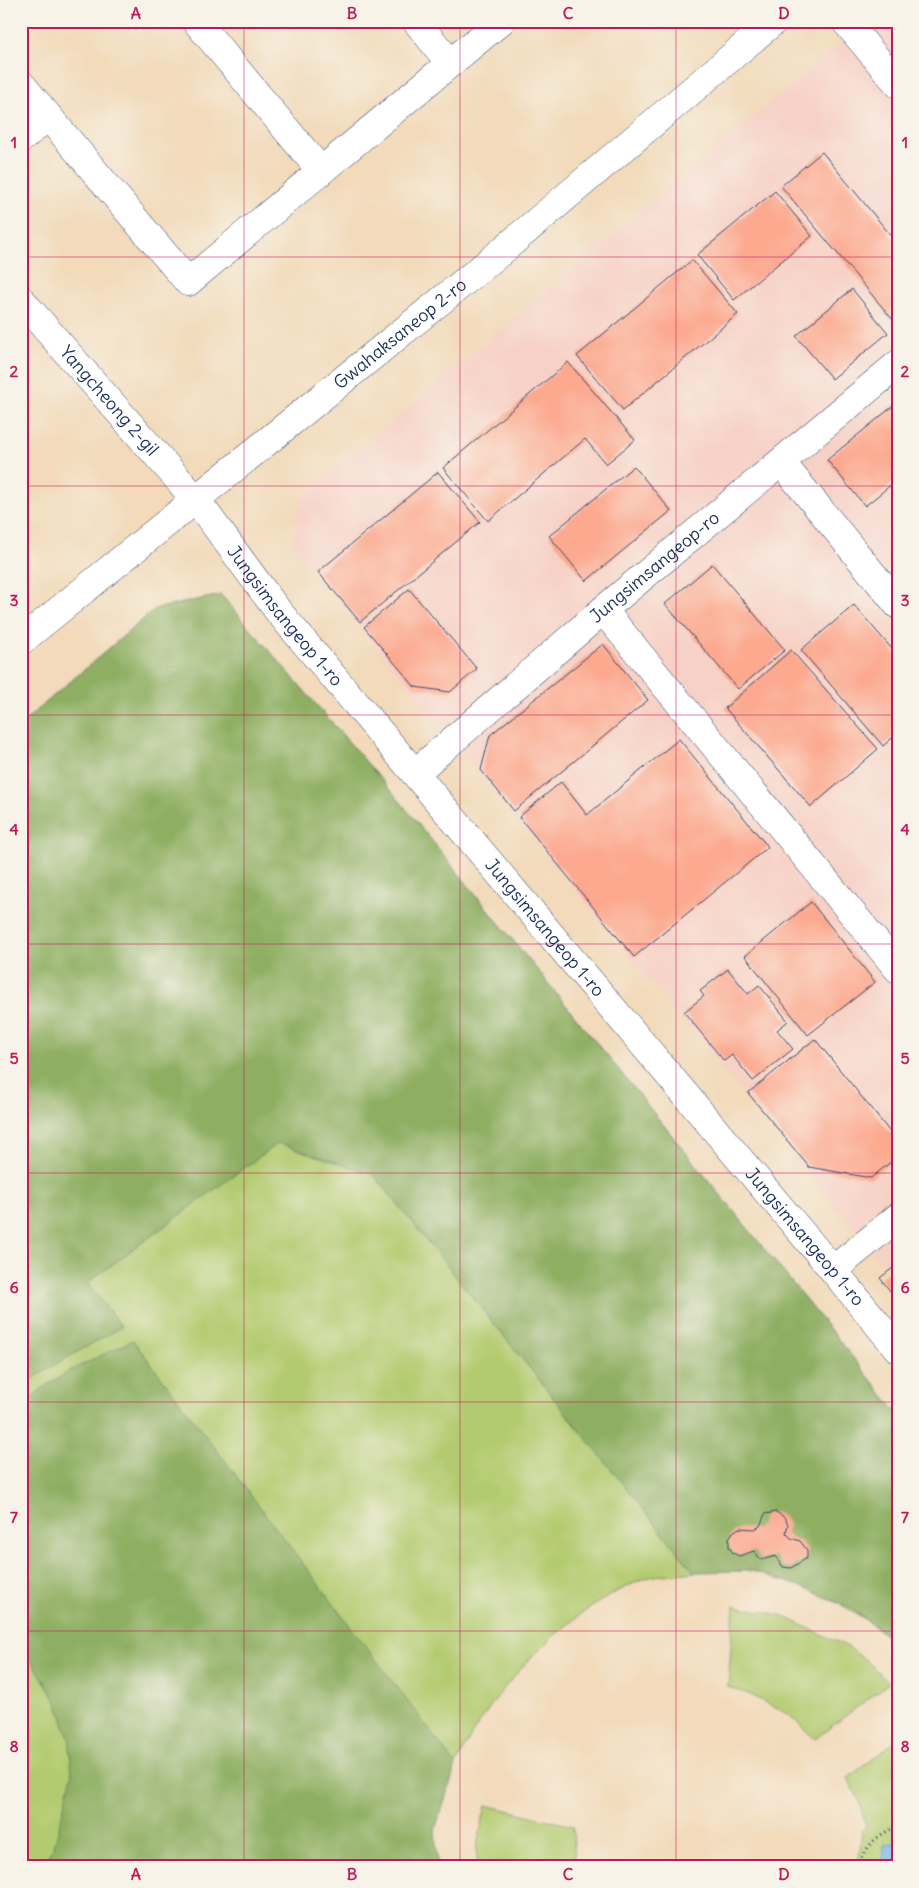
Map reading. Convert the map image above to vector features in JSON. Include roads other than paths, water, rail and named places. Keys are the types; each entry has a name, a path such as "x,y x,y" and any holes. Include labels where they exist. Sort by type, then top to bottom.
{"street":[{"path":"196,21 321,171"},
{"path":"416,21 450,63"},
{"path":"21,84 188,282 501,21"},
{"name":"Gwahaksaneop 2-ro","path":"21,641 103,573 197,501 496,256 774,21"},
{"path":"845,21 898,84"},
{"path":"21,139 48,116"},
{"name":"Yangcheong 2-gil","path":"21,300 197,501"},
{"name":"Jungsimsangeop-ro","path":"415,772 603,610 898,364"},
{"path":"780,462 898,605"},
{"name":"Jungsimsangeop 1-ro","path":"197,501 278,611 833,1270 898,1350"},
{"path":"603,610 898,969"},
{"path":"833,1270 898,1217"}],"water":[{"path":"898,1842 898,1867 883,1867 884,1845"}]}
